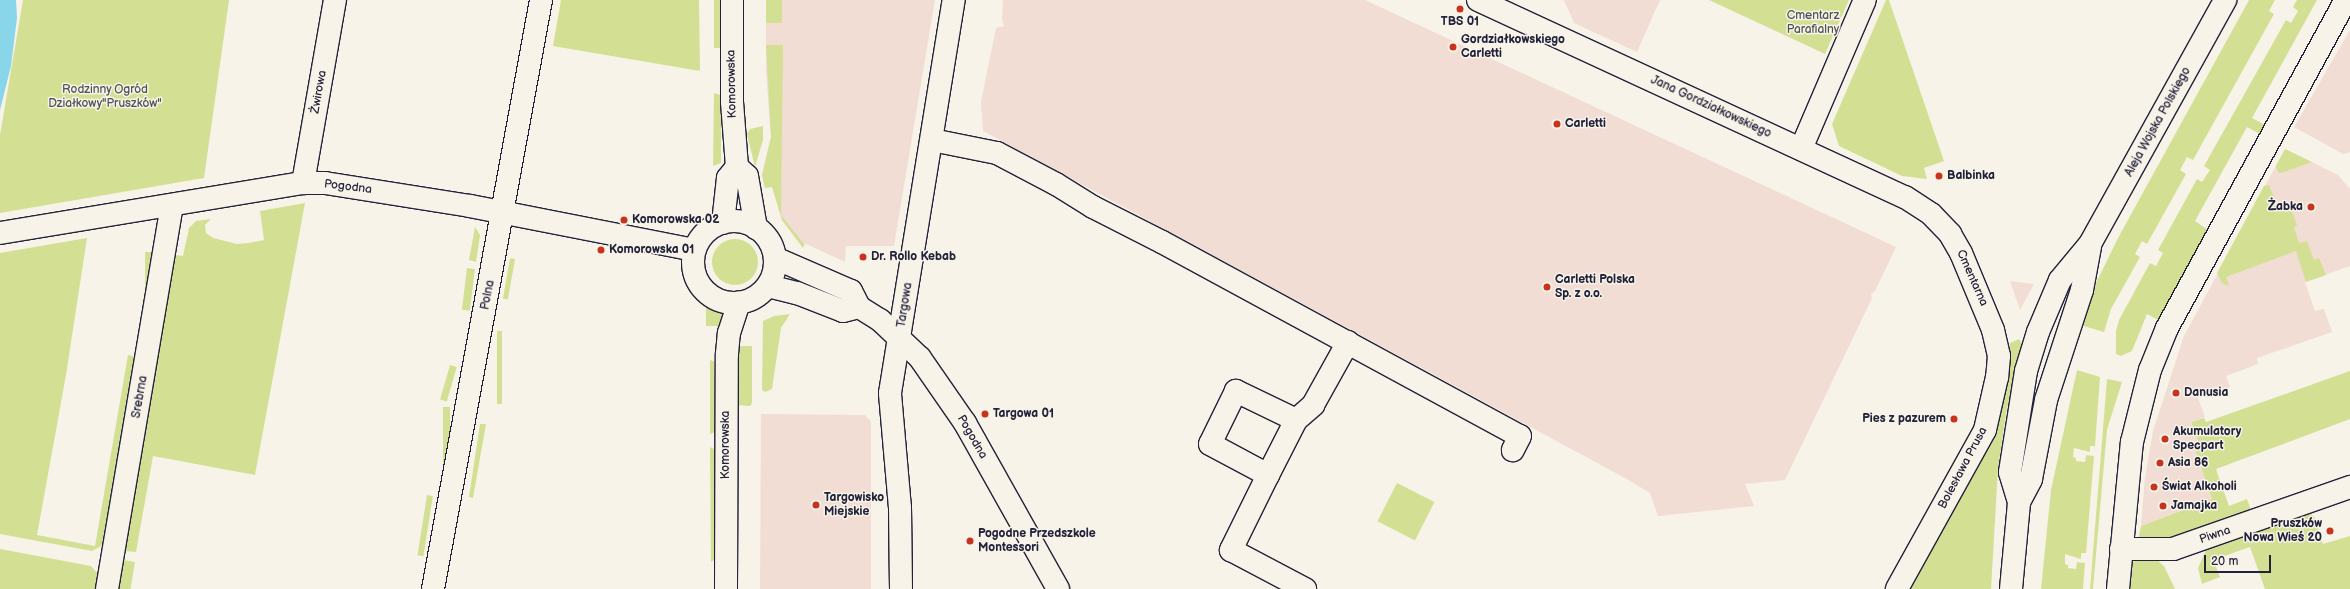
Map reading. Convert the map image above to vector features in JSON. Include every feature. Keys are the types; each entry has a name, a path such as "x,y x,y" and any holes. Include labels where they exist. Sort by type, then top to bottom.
{"street":[{"name":"Żwirowa","path":"303,183 335,0"},
{"name":"Polna","path":"433,589 541,0"},
{"name":"Komorowska","path":"732,0 732,102 737,167"},
{"name":"Targowa","path":"901,589 900,508 889,402 954,0"},
{"name":"Jana Gordziałkowskiego","path":"1478,0 1905,197 1940,222"},
{"path":"1801,149 1865,0"},
{"name":"Aleja Wojska Polskiego","path":"2011,589 2018,502 2031,479 2046,400 2082,290 2090,244 2225,0"},
{"path":"2118,589 2132,442 2150,370 2167,328 2346,0"},
{"path":"932,140 997,153 1056,184 1092,207 1162,242 1520,436 1513,450"},
{"path":"722,223 728,178 737,167 748,176 756,228"},
{"name":"Pogodna","path":"0,233 303,183 346,185 694,250"},
{"name":"Srebrna","path":"107,589 172,205"},
{"path":"740,222 756,228 767,238 775,258 774,273 768,286 760,294 739,303 719,301 702,289 693,271 694,250 705,233 722,223 740,222"},
{"name":"Cmentarna","path":"1940,222 1961,253 1996,338"},
{"name":"Pogodna","path":"775,258 851,291 859,307 900,338 920,358 953,403 1058,589"},
{"path":"768,286 797,293 843,311 859,307"},
{"name":"Komorowska","path":"726,589 727,354 729,333 739,303"},
{"name":"Bolesława Prusa","path":"1897,589 1985,430 1998,372 1996,338"},
{"path":"1305,589 1231,550 1296,420 1313,405 1348,342"},
{"path":"1268,474 1210,444 1236,391 1296,420"},
{"name":"Piwna","path":"2122,549 2173,549 2350,487"}],"shaded area":[{"path":"766,0 935,0 894,246 846,246 845,262 805,244 803,248 782,220 772,186 765,188 762,175 771,137 766,72"},
{"path":"1003,0 1365,0 1896,247 1875,291 1871,294 1872,298 1785,480 1745,484 1754,506 1658,516 1650,493 1625,478 983,131 981,102 996,28 1004,26 1002,19"},
{"path":"1564,0 1660,0 1637,52 1574,23"},
{"path":"2350,30 2350,152 2343,154 2294,127"},
{"path":"2285,149 2338,175 2350,189 2350,266 2305,282 2315,311 2324,309 2332,332 2257,358 2258,364 2226,376 2230,387 2198,398 2205,417 2191,422 2198,441 2193,444 2212,499 2141,526 2145,477 2153,431 2184,336"},
{"path":"2010,281 2034,284 2020,310"},
{"name":"Targowisko Miejskie","path":"761,414 865,415 871,422 871,589 760,589"}],"green space":[{"name":"Rodzinny Ogród Działkowy\"Pruszków\"","path":"23,0 229,0 204,178 0,213 0,135"},
{"path":"561,0 699,0 700,71 553,46"},
{"path":"714,0 721,0 721,48 714,48"},
{"path":"766,0 782,0 782,23 766,23"},
{"name":"Cmentarz Parafialny","path":"1709,0 1849,0 1825,54"},
{"path":"1886,0 1889,0 1944,161 1924,168 1927,179 1902,176 1839,146 1832,124"},
{"path":"2249,0 2275,0 2269,11 2274,14 2193,160 2187,157 2180,170 2186,174 2147,244 2142,241 2135,254 2140,257 2111,309 2104,332 2080,325 2096,283 2118,238"},
{"path":"2297,0 2317,0 2252,118 2265,125 2260,134 2247,127 2195,221 2208,230 2160,321 2147,314 2132,351 2121,356 2116,354 2116,331 2119,320 2150,263 2156,266 2163,253 2158,250 2197,179 2202,182 2210,170 2204,166 2286,20 2291,23 2298,11 2293,7"},
{"path":"766,45 783,45 781,215 804,244 803,248 782,220 772,187 765,188 762,175 771,137"},
{"path":"714,93 721,95 721,163 713,166"},
{"path":"763,126 763,140 755,167 747,134 750,129"},
{"path":"2285,149 2312,162 2281,173 2278,172 2276,166"},
{"path":"2269,185 2278,207 2290,205 2297,225 2294,227 2299,243 2307,241 2314,260 2319,258 2326,275 2306,282 2296,251 2226,277 2229,286 2222,283 2217,273 2264,186"},
{"path":"305,203 255,475 153,456 136,552 125,551 175,255 183,256 189,228 196,221 211,219 205,225 206,233 213,238 237,244 249,243 264,240 260,211"},
{"path":"475,227 480,235 476,262 469,260"},
{"path":"87,238 66,375 37,535 95,546 128,355 136,357 103,545 92,551 0,534 0,253"},
{"path":"730,239 740,239 748,243 754,249 758,257 758,267 754,275 748,281 740,285 730,285 722,281 716,275 712,267 712,257 716,249 722,243"},
{"path":"145,252 154,252 154,344 145,344"},
{"path":"510,258 515,259 508,299 503,299"},
{"path":"467,268 475,269 470,311 462,310"},
{"path":"706,304 725,312 721,326 706,326"},
{"path":"790,314 781,328 772,389 765,392 762,390 763,321 774,316"},
{"path":"497,331 502,331 502,404 497,404"},
{"path":"2019,339 2022,344 2006,413 1998,469 1991,589 1910,589 1996,435 2010,343"},
{"path":"736,346 752,346 752,403 750,406 735,405"},
{"path":"710,360 719,363 718,431 710,434"},
{"path":"450,365 457,367 447,402 440,400"},
{"path":"2077,370 2100,377 2095,446 2090,446 2090,452 2074,448 2073,457 2076,458 2076,461 2085,462 2086,455 2094,456 2086,553 2081,553 2081,559 2065,554 2065,564 2068,565 2068,568 2076,569 2077,562 2085,563 2083,589 2041,589 2051,490"},
{"path":"2350,371 2350,419 2216,469 2229,506 2247,499 2251,510 2172,542 2138,540 2141,526 2212,499 2193,444 2198,441 2191,422 2204,418 2206,422"},
{"path":"2107,379 2122,382 2107,430 2093,589 2090,589"},
{"path":"443,407 450,407 450,481 443,481"},
{"path":"480,424 486,424 473,498 469,497"},
{"path":"710,447 718,451 717,558 711,562"},
{"path":"1397,483 1434,502 1415,540 1377,521"},
{"path":"427,495 433,496 423,556 417,555"},
{"path":"2301,511 2310,513 2315,518 2323,544 2350,536 2350,589 2265,589 2250,547 2213,560 2220,577 2202,584 2198,568 2208,545"},
{"path":"0,549 91,566 99,575 96,589 0,589"},
{"path":"2144,556 2155,558 2164,566 2175,589 2128,589 2130,564"},
{"path":"123,560 135,562 131,589 118,589"}],"water":[{"path":"0,0 16,0 17,18 11,66 0,110"}],"place":[{"name":"TBS 01","path":"1460,9"},
{"name":"Gordziałkowskiego Carletti","path":"1453,47"},
{"name":"Carletti","path":"1557,124"},
{"name":"Balbinka","path":"1939,176"},
{"name":"Żabka","path":"2311,207"},
{"name":"Komorowska 02","path":"624,220"},
{"name":"Komorowska 01","path":"601,250"},
{"name":"Dr. Rollo Kebab","path":"863,257"},
{"name":"Carletti Polska Sp. z o.o.","path":"1547,287"},
{"name":"Danusia","path":"2176,393"},
{"name":"Targowa 01","path":"985,414"},
{"name":"Pies z pazurem","path":"1954,419"},
{"name":"Akumulatory Specpart","path":"2165,439"},
{"name":"Asia 86","path":"2160,463"},
{"name":"Świat Alkoholi","path":"2154,487"},
{"name":"Targowisko Miejskie","path":"816,505"},
{"name":"Jamajka","path":"2163,506"},
{"name":"Pruszków Nowa Wieś 20","path":"2330,531"},
{"name":"Pogodne Przedszkole Montessori","path":"970,541"}]}
